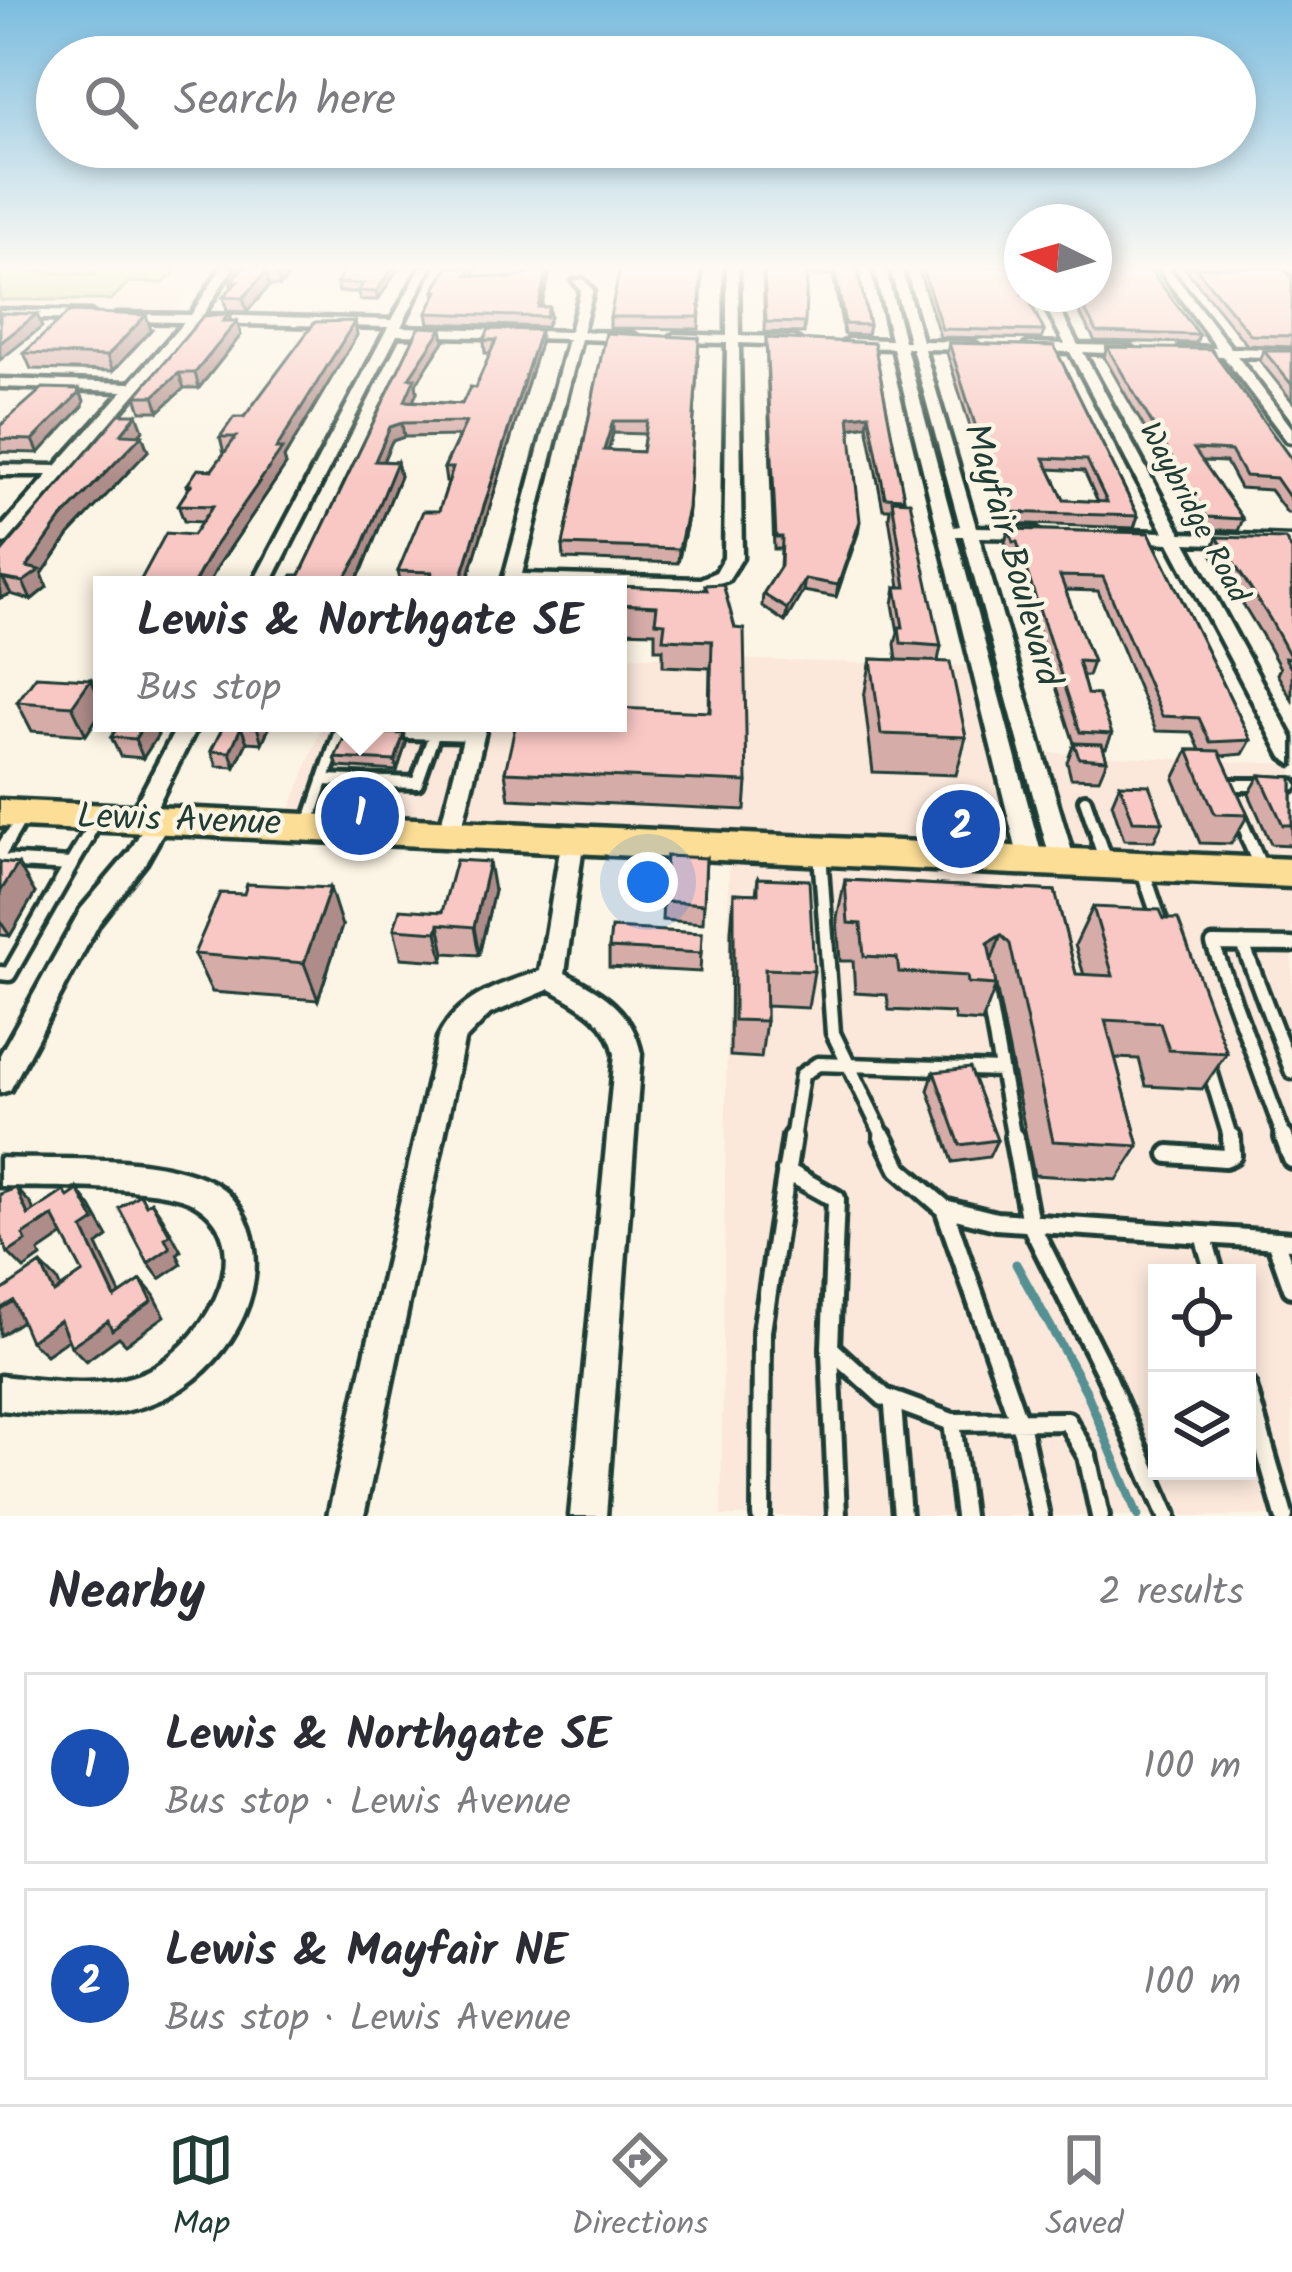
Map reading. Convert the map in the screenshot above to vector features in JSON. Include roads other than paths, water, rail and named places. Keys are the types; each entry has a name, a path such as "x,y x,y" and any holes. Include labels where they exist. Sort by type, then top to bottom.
{"main road":[{"name":"Lewis Avenue","path":"12,813 1277,872"}],"street":[{"path":"0,539 174,338"},
{"path":"266,576 389,338"},
{"path":"514,576 576,338"},
{"path":"635,338 643,338"},
{"path":"665,338 804,342"},
{"name":"Mayfair Boulevard","path":"906,338 970,531 1047,861"},
{"name":"Waybridge Road","path":"1069,338 1292,757"},
{"path":"1216,338 1292,438"},
{"path":"627,583 702,584 722,576 734,558 733,340"},
{"path":"827,342 985,346"},
{"name":"Mayfair Boulevard","path":"908,344 946,530 1047,861"},
{"path":"1007,346 1140,350"},
{"path":"1162,350 1292,354"},
{"path":"0,383 130,387"},
{"path":"0,470 57,471"},
{"path":"946,530 1061,534"},
{"path":"1107,536 1292,542"},
{"path":"0,1081 91,916 138,857 185,732"},
{"path":"450,832 475,732"},
{"path":"552,978 573,838"},
{"path":"346,1516 451,1038 458,1024 483,1004 552,978"},
{"path":"552,978 619,1022 628,1054 588,1516"},
{"path":"0,1172 188,1186 222,1207 239,1244 241,1265 235,1292 210,1342 166,1379 114,1399 0,1393"}],"lane":[{"path":"308,826 338,732"},
{"path":"323,780 417,784 434,732"},
{"path":"1277,872 1225,782 1292,784"},
{"path":"1085,800 1164,932"},
{"path":"12,813 0,857 71,865"},
{"path":"0,974 9,974 98,818"},
{"path":"820,850 832,1033 899,1169 944,1208 996,1222 1284,1240 1292,1288"},
{"path":"1290,949 1213,944 1292,1159"},
{"path":"1243,944 1292,1072"},
{"path":"986,983 1030,1223 1107,1377 1167,1516"},
{"path":"1169,1154 1232,1155 1231,1131 1201,1042"},
{"path":"761,1516 763,1330 802,1075 818,1064 844,1063 1001,1070"},
{"path":"786,1171 836,1199 830,1348 838,1516"},
{"path":"944,1208 1019,1424 1040,1516"},
{"path":"1203,1235 1211,1264"},
{"path":"830,1348 860,1385 892,1406 952,1423 1067,1421 1087,1456 1100,1516"},
{"path":"892,1406 902,1516"},
{"path":"1256,1418 1284,1516"},
{"path":"952,1423 964,1516"}],"waterway":[{"path":"1016,1264 1086,1391 1138,1516"}],"place":[{"name":"Lewis & Northgate SE","path":"360,816"},
{"name":"Lewis & Mayfair NE","path":"961,829"}]}
